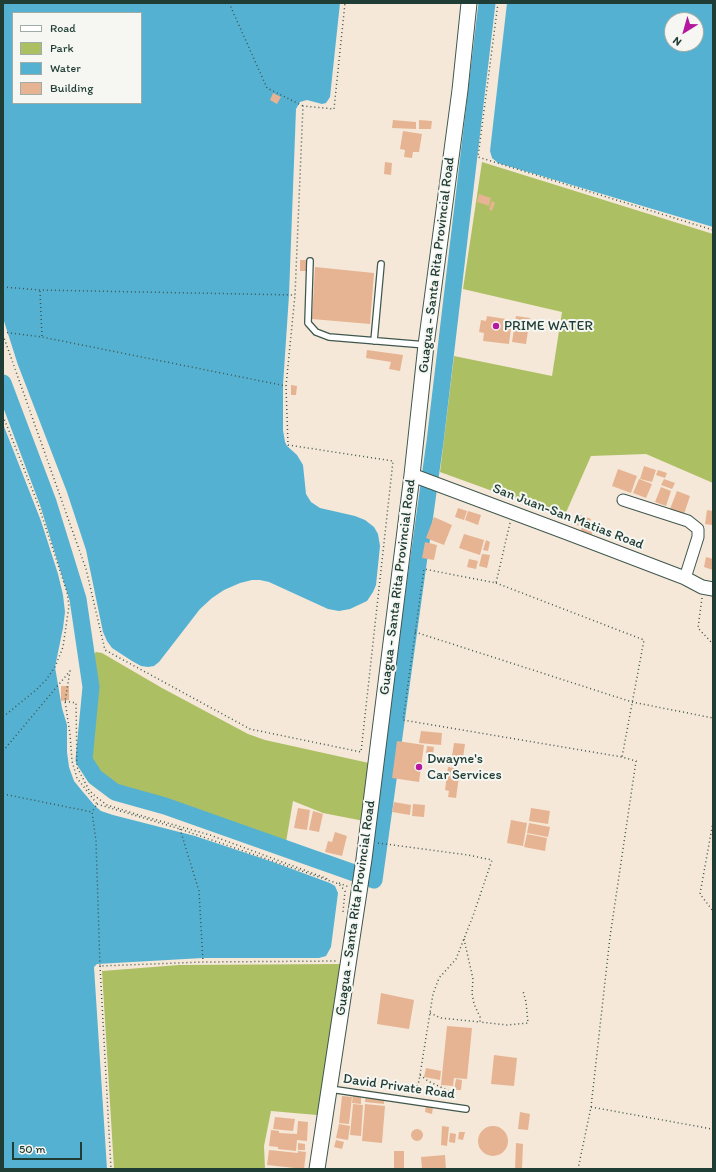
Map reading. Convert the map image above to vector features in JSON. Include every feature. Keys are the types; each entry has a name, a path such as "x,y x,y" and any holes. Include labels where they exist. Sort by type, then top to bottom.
{"main road":[{"name":"Guagua - Santa Rita Provincial Road","path":"317,1169 364,859 417,477 426,345 460,90 469,3"}],"street":[{"name":"San Juan-San Matias Road","path":"417,477 685,578 708,592"},
{"path":"623,500 688,521 698,529 698,537 685,578"}],"lane":[{"path":"310,261 308,323 316,332 329,337 426,345"},
{"path":"374,341 381,264"},
{"name":"David Private Road","path":"329,1089 466,1109"}],"path":[{"path":"229,3 267,88 303,106 334,109 345,3"},
{"path":"498,3 478,158 713,230"},
{"path":"286,386 42,337 3,333 86,568 105,650 250,729 361,752 393,461 288,445 286,386 294,295 303,106"},
{"path":"3,287 40,290 294,295"},
{"path":"40,290 42,337"},
{"path":"3,416 38,504 67,592 69,606 63,647 55,667 46,680 36,690 3,718"},
{"path":"496,583 510,522"},
{"path":"578,1169 591,1107 610,937 636,761 622,757 403,720 424,569 496,583 644,640 622,757"},
{"path":"708,592 698,628 713,644"},
{"path":"415,632 632,702 713,718"},
{"path":"3,751 70,672 65,700 72,761 77,778 97,804 180,829 339,884 345,890 343,913"},
{"path":"65,700 76,703 78,767 89,790 107,805 210,835 360,886"},
{"path":"3,794 92,812"},
{"path":"97,804 92,812 96,841 100,966 111,1169"},
{"path":"713,822 700,894 713,911"},
{"path":"180,829 199,891 203,962"},
{"path":"366,842 468,855 492,860 473,916 456,959 439,978 434,994 420,1076 415,1092 418,1095"},
{"path":"464,939 473,979 472,994 474,1004 480,1017 480,1022"},
{"path":"100,966 203,962 336,962 338,958"},
{"path":"430,1013 441,1018 507,1025 528,1023 526,1002 523,991"},
{"path":"420,1076 451,1092 446,1104"},
{"path":"591,1107 713,1129 713,1132"}],"green space":[{"path":"482,162 713,234 713,483 646,454 591,456 564,517 440,472 454,356 552,376 562,312 463,289"},
{"path":"96,652 102,653 162,688 248,734 265,740 369,763 364,821 323,813 293,801 286,842 183,808 118,790 98,775 87,759 94,683 92,656"},
{"path":"342,964 317,1115 271,1111 264,1146 265,1169 114,1169 102,971 179,965"}],"water":[{"path":"3,3 340,3 330,97 326,103 322,104 307,100 300,102 296,109 289,295 283,385 283,430 287,446 297,455 303,465 306,494 311,502 320,508 355,516 365,520 374,527 378,534 380,546 376,585 367,601 350,609 339,611 328,609 269,582 252,580 240,583 224,590 212,598 200,609 159,662 154,666 141,666 112,648 103,632 86,550 67,492 18,365 3,318"},
{"path":"507,3 713,3 713,227 498,163 492,158 490,151"},
{"path":"3,424 41,521 63,595 65,612 55,667 62,708 67,725 67,752 69,767 74,781 101,811 195,836 273,862 330,883 335,886 338,893 331,947 326,956 319,958 203,958 97,964 94,967 107,1169 3,1169"}],"building":[{"path":"273,93 281,97 277,104 270,100"},
{"path":"393,120 416,122 416,129 392,128"},
{"path":"419,120 432,121 431,129 419,129"},
{"path":"403,131 422,134 419,152 413,152 412,158 404,157 405,150 400,149"},
{"path":"385,162 392,163 391,175 384,174"},
{"path":"479,194 491,198 489,206 477,202"},
{"path":"492,201 495,203 492,211 489,209"},
{"path":"300,260 309,260 309,271 300,271"},
{"path":"315,267 374,273 370,324 312,319"},
{"name":"PRIME WATER","path":"487,316 512,320 509,344 483,341 484,333 479,332 481,320 486,321"},
{"path":"516,316 530,318 526,344 512,342"},
{"path":"367,350 403,355 400,371 389,369 391,362 366,358"},
{"path":"291,385 297,386 296,395 291,395"},
{"path":"644,466 656,470 652,482 640,479"},
{"path":"618,469 637,476 631,493 612,486"},
{"path":"658,470 667,473 665,478 656,475"},
{"path":"639,479 652,484 646,498 633,493"},
{"path":"664,479 675,483 672,489 661,485"},
{"path":"661,487 671,491 666,506 655,502"},
{"path":"677,491 690,496 684,514 670,509"},
{"path":"458,508 467,511 464,520 455,517"},
{"path":"707,510 713,511 712,525 705,524"},
{"path":"468,511 481,515 478,525 465,520"},
{"path":"578,514 591,519 588,529 593,531 591,537 580,533 582,527 574,524"},
{"path":"434,517 452,525 444,545 426,538"},
{"path":"464,534 484,540 480,555 459,548"},
{"path":"486,540 490,542 488,551 483,550"},
{"path":"425,542 437,545 434,560 422,558"},
{"path":"482,554 490,555 487,568 479,566"},
{"path":"706,557 713,559 713,570 704,567"},
{"path":"469,559 478,561 476,569 467,567"},
{"path":"61,686 69,686 69,700 61,701"},
{"path":"421,731 442,733 441,745 419,743"},
{"path":"397,741 424,745 419,782 392,778"},
{"path":"454,743 465,744 463,758 452,756"},
{"path":"427,746 434,747 433,754 426,753"},
{"path":"448,767 460,769 456,798 448,797 449,791 445,790"},
{"path":"394,802 411,805 410,815 392,812"},
{"path":"413,804 425,805 424,817 412,816"},
{"path":"298,808 310,810 307,830 294,828"},
{"path":"531,808 550,811 548,824 529,821"},
{"path":"313,811 323,814 319,832 309,830"},
{"path":"511,820 527,823 523,846 507,843"},
{"path":"529,823 550,827 548,837 527,833"},
{"path":"335,832 347,836 342,856 325,852 328,841 332,842"},
{"path":"527,834 547,838 545,851 524,847"},
{"path":"381,993 414,1000 409,1029 377,1024"},
{"path":"447,1026 472,1028 467,1079 454,1078 453,1086 441,1085"},
{"path":"494,1055 517,1058 514,1086 491,1084"},
{"path":"426,1068 441,1071 440,1080 424,1077"},
{"path":"456,1079 462,1080 461,1090 454,1090"},
{"path":"353,1094 361,1095 361,1104 352,1103"},
{"path":"366,1095 384,1098 384,1104 365,1102"},
{"path":"342,1096 352,1097 349,1124 339,1123"},
{"path":"353,1104 363,1105 361,1136 350,1135"},
{"path":"365,1104 385,1106 382,1143 362,1141"},
{"path":"426,1105 433,1107 432,1114 425,1112"},
{"path":"520,1112 530,1114 528,1130 518,1129"},
{"path":"275,1117 295,1119 293,1131 273,1129"},
{"path":"298,1121 308,1122 307,1141 297,1140 296,1151 278,1149 278,1147 269,1146 271,1130 279,1131 279,1133 297,1134"},
{"path":"339,1124 350,1126 348,1140 336,1138"},
{"path":"442,1126 449,1127 447,1146 441,1145"},
{"path":"493,1126 499,1127 507,1135 507,1147 499,1155 493,1156 487,1155 479,1147 478,1141 479,1135 487,1127"},
{"path":"417,1129 421,1131 423,1135 421,1139 417,1141 413,1139 411,1135 413,1131"},
{"path":"459,1132 465,1132 463,1140 458,1139"},
{"path":"450,1133 456,1134 455,1143 449,1142"},
{"path":"336,1140 344,1142 342,1149 334,1147"},
{"path":"298,1143 305,1144 305,1150 298,1150"},
{"path":"516,1143 523,1144 522,1169 515,1169"},
{"path":"269,1150 298,1153 298,1151 306,1152 304,1169 267,1165"},
{"path":"394,1151 404,1151 404,1169 394,1169"},
{"path":"445,1155 446,1169 422,1169 421,1157"}],"waterway":[{"path":"3,383 48,502 78,599 91,687 84,760 95,777 115,792 165,806 374,880 435,442 487,3"}],"place":[{"name":"PRIME WATER","path":"496,326"},
{"name":"Dwayne's Car Services","path":"419,767"}]}
